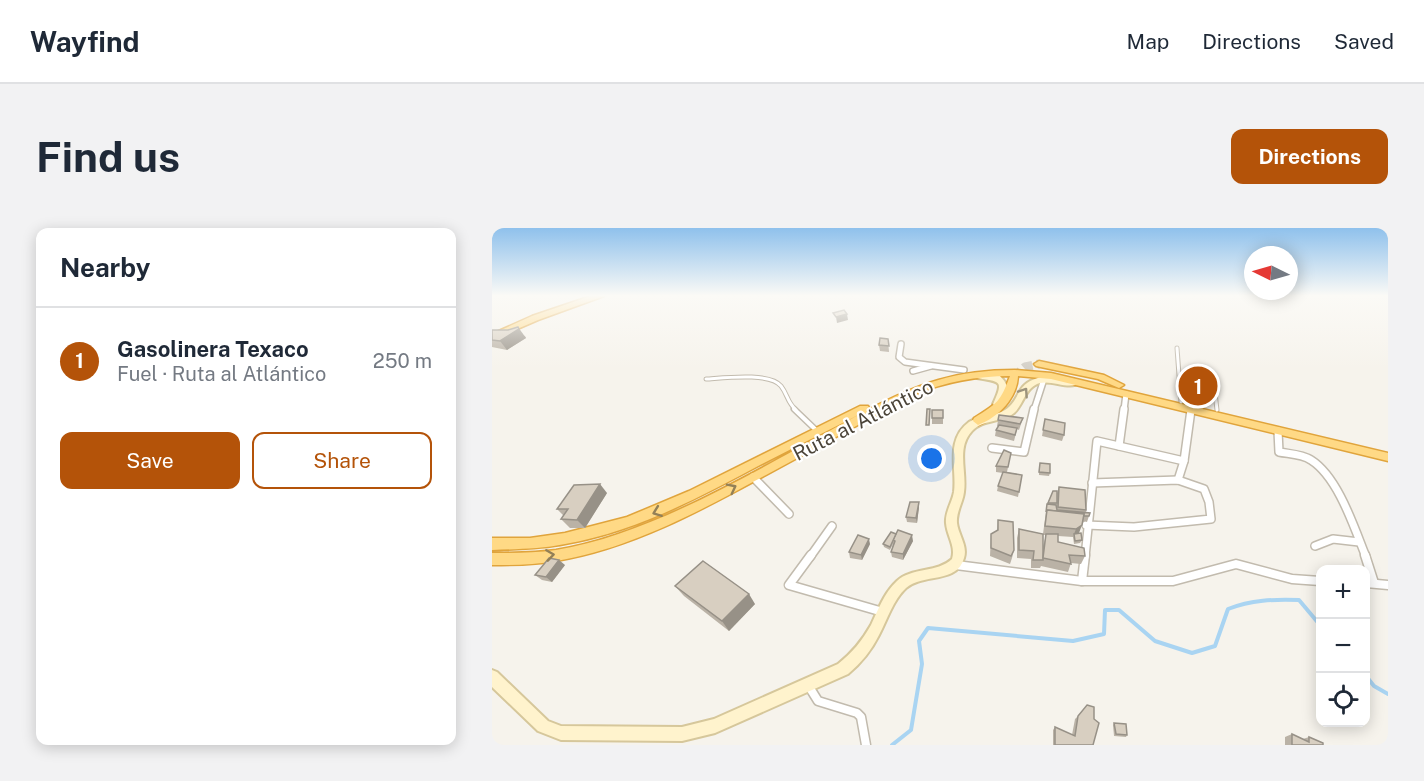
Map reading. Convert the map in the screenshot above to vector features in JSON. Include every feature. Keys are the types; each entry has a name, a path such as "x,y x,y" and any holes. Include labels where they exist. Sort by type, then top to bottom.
{"highway":[{"path":"492,335 521,320"},
{"path":"492,335 530,320"},
{"path":"1039,364 1101,377 1123,390"},
{"name":"Ruta al Atlántico","path":"492,544 562,541 602,532 636,520 670,507 816,430 916,383 961,373 1019,367 1388,449"},
{"name":"Ruta al Atlántico","path":"492,559 547,556 590,548 673,518 911,392 961,373 1018,372 1123,390 1191,410 1388,457"},
{"path":"978,421 1003,405 1008,398 1014,377"}],"main road":[{"path":"961,373 990,376 1004,384 1004,391 995,409"},
{"path":"492,677 543,726 561,733 682,734 715,726 843,669 858,656 871,639 883,612 903,583 932,572 948,570 956,565 960,555 951,520 959,493 960,472 956,452 959,440 969,427 978,421 1003,416 1010,411 1030,383 1044,379 1096,386"}],"street":[{"path":"901,344 899,357 905,362 936,365 961,373"},
{"path":"913,371 936,365"},
{"path":"992,448 1024,452 1035,404 1044,379"},
{"path":"1119,446 1123,390"},
{"path":"1178,480 1184,461 1191,410"},
{"path":"1278,431 1280,452 1311,460 1325,474 1339,495 1359,542 1365,565"},
{"path":"1082,581 1086,525 1097,441 1184,461"},
{"path":"753,477 789,514"},
{"path":"1086,525 1134,527 1210,519 1209,501 1204,489 1178,480 1092,483"},
{"path":"832,526 789,585 883,612"},
{"path":"1315,546 1333,539 1359,542"},
{"path":"956,565 1082,581 1173,581 1236,564 1292,579 1316,580"},
{"path":"1370,583 1388,585"},
{"path":"808,685 818,701 857,713 861,717 866,745"}],"lane":[{"path":"1177,348 1181,402"},
{"path":"706,380 748,376 775,381 782,387 787,402 816,430"},
{"path":"1181,378 1214,384 1217,410"}],"building":[{"path":"518,327 519,329 500,341 492,340 492,330 508,330"},
{"path":"880,338 888,339 889,346 879,345"},
{"path":"927,409 930,409 929,425 926,425"},
{"path":"932,410 943,410 943,418 932,418"},
{"path":"999,415 1023,418 1020,424 998,420"},
{"path":"1045,419 1065,423 1064,435 1043,430"},
{"path":"999,425 1017,428 1015,435 996,430"},
{"path":"1004,450 1011,453 1008,467 996,466"},
{"path":"1040,463 1050,464 1050,473 1039,472"},
{"path":"1003,472 1022,475 1019,492 998,486"},
{"path":"600,484 577,520 561,519 568,509 557,509 574,485"},
{"path":"1059,487 1085,490 1086,510 1058,507"},
{"path":"1053,491 1057,491 1057,503 1048,503"},
{"path":"910,502 919,502 916,518 906,517"},
{"path":"1047,504 1056,505 1057,510 1090,513 1089,516 1084,516 1084,514 1047,510 1046,512"},
{"path":"1047,510 1084,514 1082,525 1076,529 1045,526"},
{"path":"998,520 1013,522 1014,550 1011,556 991,548 991,534 998,530"},
{"path":"1019,529 1043,534 1043,560 1033,560 1034,551 1019,550"},
{"path":"898,530 912,535 903,554 891,552"},
{"path":"891,532 896,534 890,547 883,544"},
{"path":"1081,533 1082,540 1075,541 1074,534"},
{"path":"1046,534 1058,534 1058,542 1084,548 1085,556 1069,555 1071,564 1043,558"},
{"path":"858,535 869,539 861,555 849,552"},
{"path":"549,558 559,560 546,577 535,575"},
{"path":"703,561 749,594 722,621 675,586"},
{"path":"1087,705 1094,707 1094,719 1099,723 1093,745 1055,745 1055,727 1075,736 1078,716"},
{"path":"1114,723 1126,724 1127,735 1116,734"},
{"path":"1292,734 1309,742 1309,737 1323,745 1292,745"}],"waterway":[{"path":"892,745 911,730 922,664 919,641 928,628 1073,641 1104,634 1105,610 1119,610 1155,641 1192,653 1215,646 1228,609 1245,604 1272,600 1299,600 1316,620"},
{"path":"1370,681 1388,694"}],"tunnel":[{"path":"1014,377 1025,367 1039,364"}],"place":[{"name":"Gasolinera Texaco","path":"1198,386"}]}
